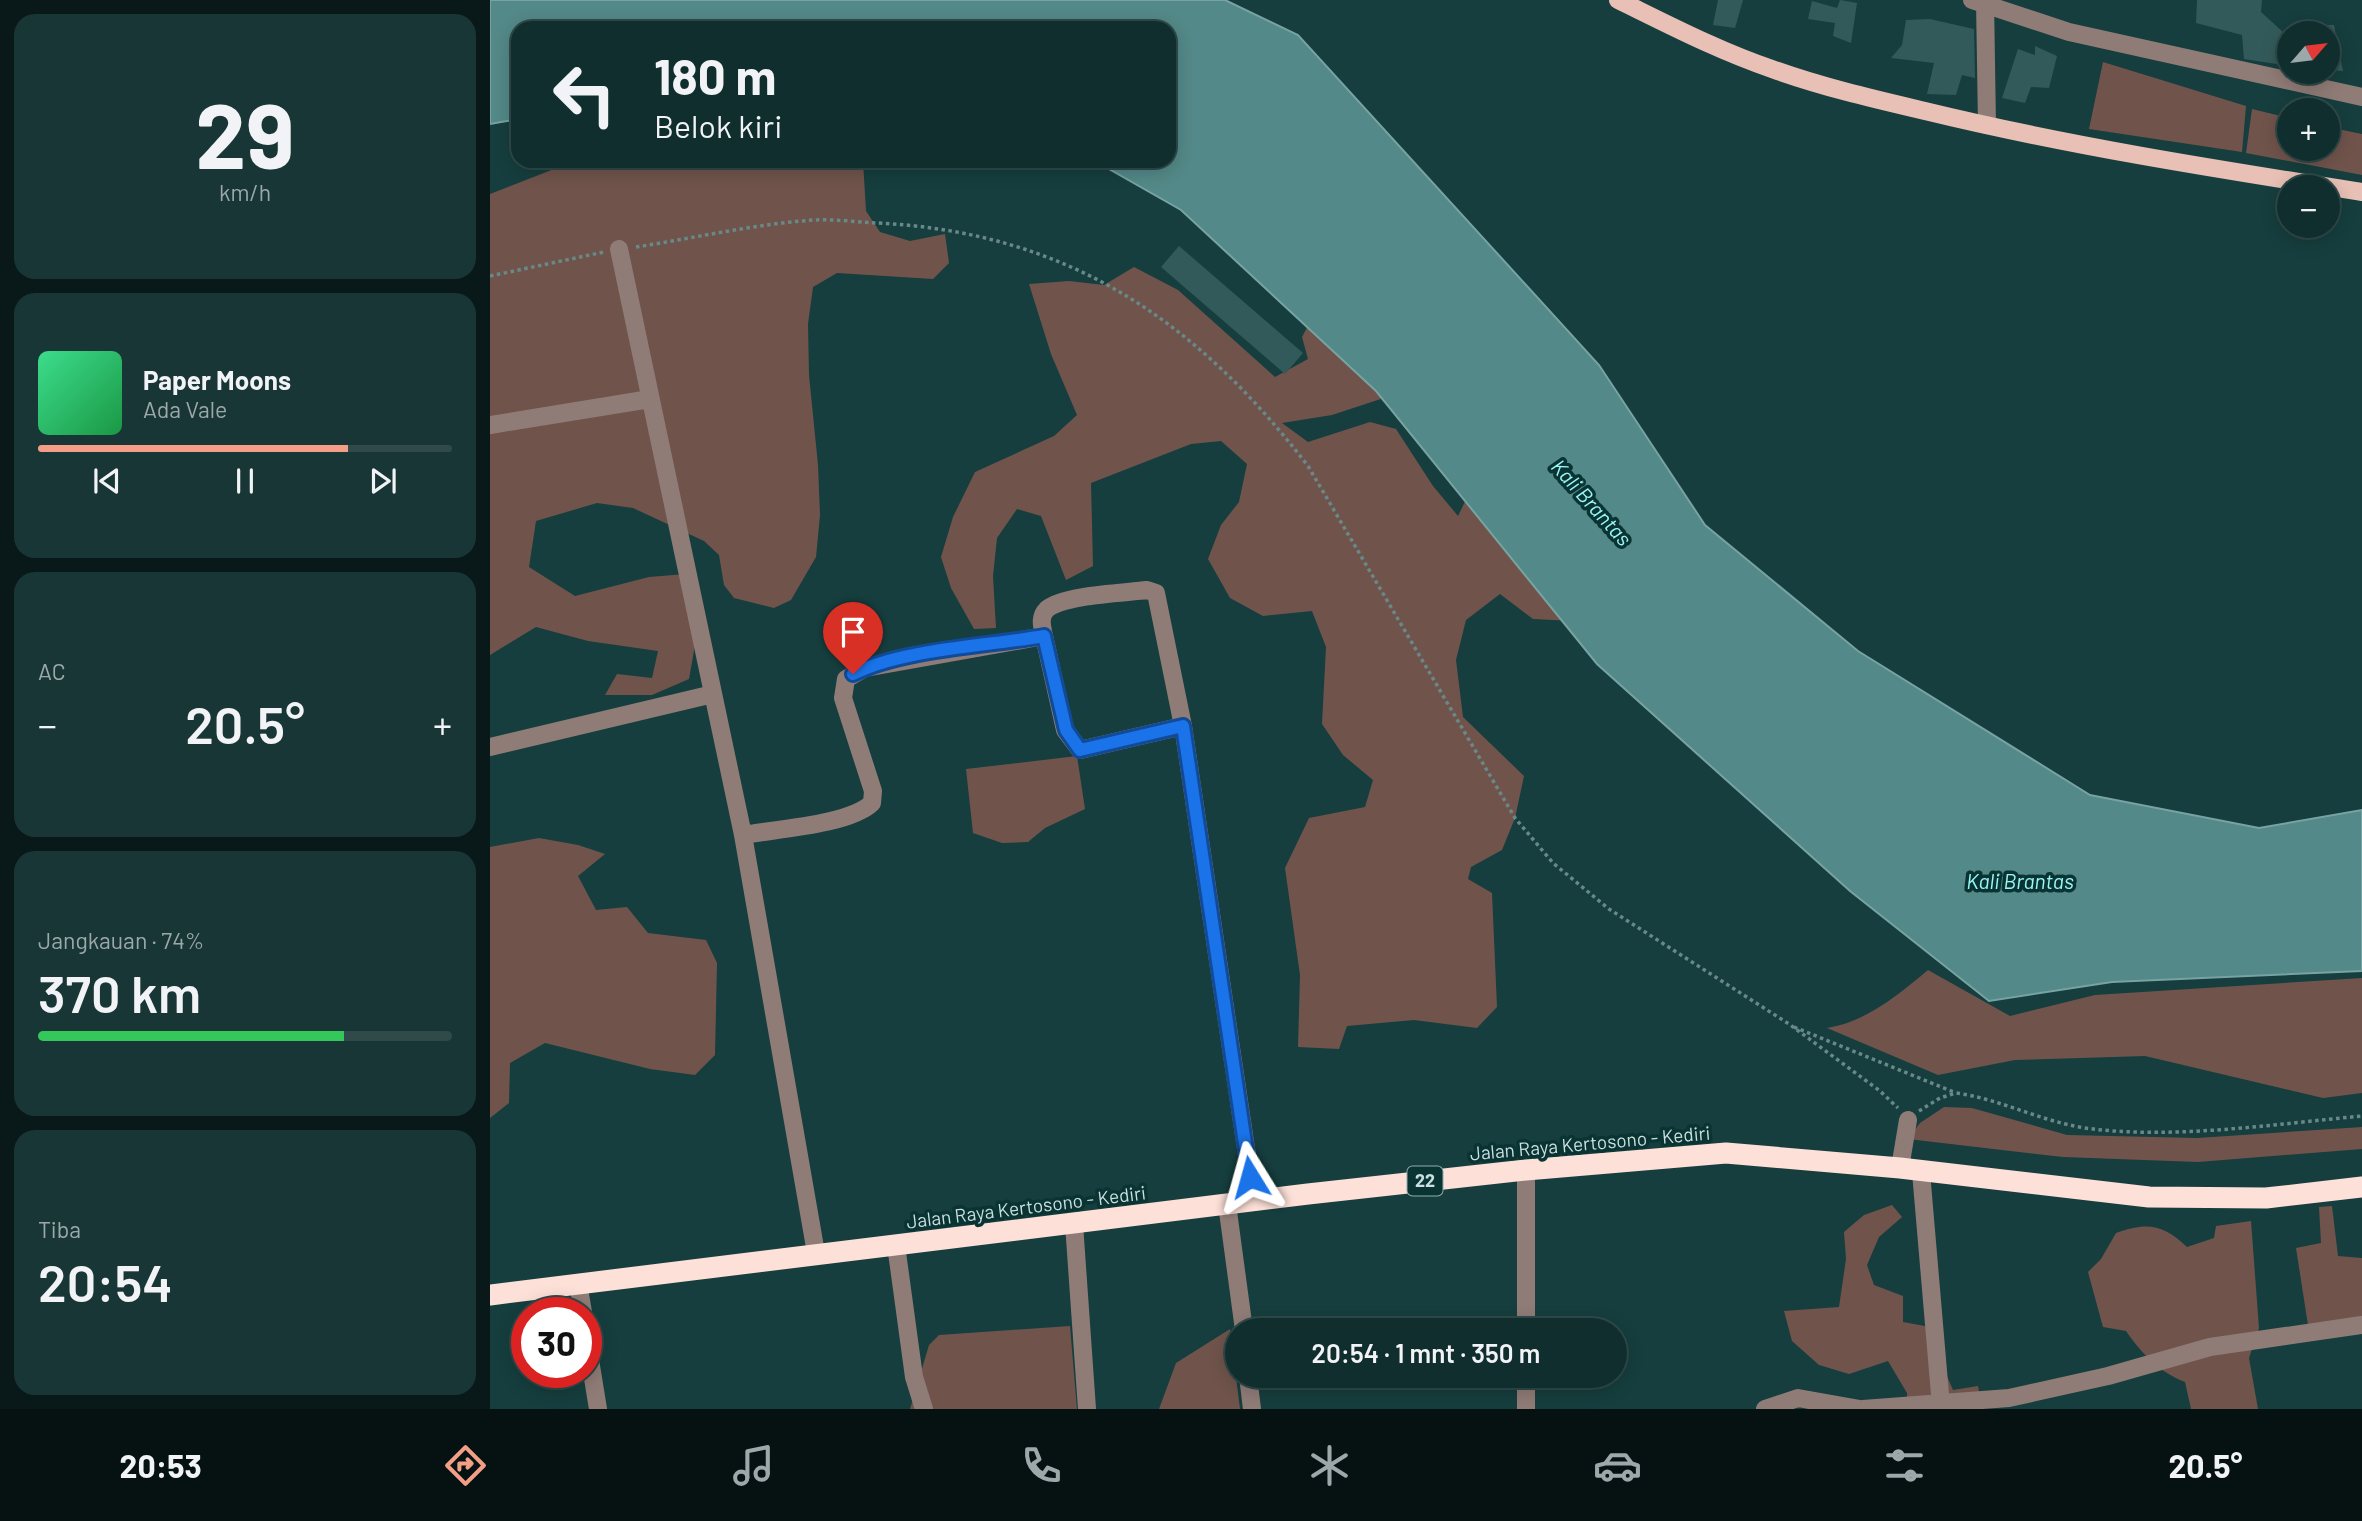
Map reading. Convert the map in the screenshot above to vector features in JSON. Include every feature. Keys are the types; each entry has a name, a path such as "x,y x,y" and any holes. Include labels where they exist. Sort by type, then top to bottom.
{"highway":[{"name":"Jalan Raya Kertosono - Kediri","path":"490,1294 1227,1204 1526,1170 1726,1153 1910,1170 2107,1193 2199,1199 2266,1198 2362,1187"}],"main road":[{"path":"1618,0 1712,46 1772,69 1840,90 2121,153 2362,192"}],"street":[{"path":"1987,125 1984,9 2068,32 2362,97"},
{"path":"619,249 743,835 816,1253"},
{"path":"490,425 650,399"},
{"path":"1183,726 1080,750 1066,730 1041,620 1046,610 1060,602 1147,590 1156,593 1183,726 1254,1202"},
{"path":"743,835 842,817 866,809 872,803 873,791 844,698 846,679 853,674 865,668 912,657 1044,636"},
{"path":"490,747 713,694"},
{"path":"1908,1119 1910,1170 1941,1406"},
{"path":"1526,1170 1526,1318"},
{"path":"1227,1204 1242,1318"},
{"path":"1074,1224 1087,1409"},
{"path":"896,1245 914,1377 924,1409"},
{"path":"578,1283 580,1297"},
{"path":"1765,1409 1798,1398 1862,1409 1941,1406 2009,1398 2108,1376 2210,1347 2362,1325"},
{"path":"595,1388 598,1409"},
{"path":"1249,1388 1252,1409"},
{"path":"1526,1388 1526,1409"}],"path":[{"path":"490,276 619,249 815,220 927,226 980,236 1069,263 1137,300 1195,346 1281,430 1308,466 1516,818 1553,863 1609,909 1789,1024 1881,1091 1908,1119 1940,1098 1956,1093"},
{"path":"1789,1024 1956,1093 2059,1123 2113,1131 2213,1129 2362,1116"}],"shaded area":[{"path":"2103,62 2246,106 2242,152 2089,129"},
{"path":"2252,109 2277,115 2277,159 2246,153"},
{"path":"2340,129 2362,134 2362,175 2288,161 2340,161"},
{"path":"556,168 863,168 866,211 880,232 910,241 945,234 949,263 933,279 837,273 813,287 808,324 809,375 820,515 816,557 791,600 774,608 734,598 724,585 719,555 704,541 633,508 597,503 536,521 529,567 575,596 649,577 686,574 696,639 689,679 652,695 605,695 617,674 652,678 658,651 588,641 536,627 490,655 490,194"},
{"path":"1134,267 1178,290 1275,377 1308,359 1302,337 1319,305 1405,391 1332,415 1282,423 1308,442 1370,422 1396,429 1433,486 1458,516 1478,475 1574,621 1533,619 1500,594 1466,620 1456,660 1463,717 1524,776 1515,818 1502,850 1471,867 1468,879 1492,893 1497,1007 1477,1028 1414,1020 1347,1026 1339,1049 1298,1047 1300,975 1285,868 1309,818 1365,807 1373,780 1343,755 1322,724 1326,647 1312,611 1263,616 1230,598 1208,559 1221,525 1239,502 1247,464 1221,441 1191,444 1091,483 1093,566 1066,580 1041,516 1017,509 997,538 993,576 996,628 974,629 951,588 941,557 953,517 975,472 1054,436 1077,415 1051,354 1029,284 1069,281 1104,285"},
{"path":"1077,756 1085,809 1045,828 1028,842 1002,843 973,833 966,769"},
{"path":"539,838 578,845 605,854 578,876 596,910 627,907 648,933 706,940 717,963 715,1055 695,1075 650,1069 545,1043 510,1063 509,1103 490,1118 490,847"},
{"path":"1928,970 2010,1016 2095,995 2362,978 2362,1093 2323,1098 2145,1056 2015,1060 1938,1075 1827,1028 1868,1014"},
{"path":"1944,1107 1972,1108 2067,1135 2197,1138 2362,1127 2362,1149 2198,1162 2063,1157 1908,1139 1920,1123"},
{"path":"1892,1205 1902,1217 1879,1237 1867,1265 1874,1285 1903,1296 1903,1322 1925,1326 1953,1390 1978,1386 1982,1409 1907,1409 1907,1393 1888,1361 1849,1374 1819,1365 1792,1341 1784,1311 1839,1307 1846,1259 1844,1232 1864,1215"},
{"path":"2332,1206 2338,1256 2362,1258 2362,1317 2308,1325 2296,1248 2321,1243 2319,1207"},
{"path":"2251,1221 2259,1328 2249,1358 2258,1409 2191,1409 2185,1382 2152,1361 2126,1331 2103,1327 2088,1272 2101,1259 2116,1233 2137,1227 2154,1227 2170,1234 2187,1247 2214,1238 2216,1226"},
{"path":"1070,1326 1077,1409 910,1409 929,1345 939,1335"},
{"path":"1225,1332 1225,1388 1237,1388 1240,1409 1159,1409 1176,1363"}],"water":[{"name":"Kali Brantas","path":"490,0 1225,0 1298,35 1599,365 1705,525 1858,651 2090,795 2259,828 2362,810 2362,971 2112,982 1989,1001 1850,891 1597,664 1376,391 1181,210 1107,168 1176,168 1176,21 511,21 511,120 490,124"}],"building":[{"path":"1718,0 1743,0 1735,28 1713,25"},
{"path":"1840,0 1857,3 1851,43 1833,36 1835,23 1808,19 1812,1 1837,8"},
{"path":"2197,0 2262,0 2261,12 2277,27 2277,64 2244,59 2242,35 2196,23"},
{"path":"1930,19 1974,29 1975,78 1962,75 1956,95 1927,94 1934,63 1891,58 1902,45 1906,20"},
{"path":"2035,46 2057,56 2049,88 2031,87 2025,103 2002,98 2018,49 2035,55"},
{"path":"1179,246 1303,353 1285,374 1161,267"}],"route":[{"path":"853,674 865,668 912,657 1044,636 1066,730 1073,744 1080,750 1156,730 1183,726 1250,1177"}]}
